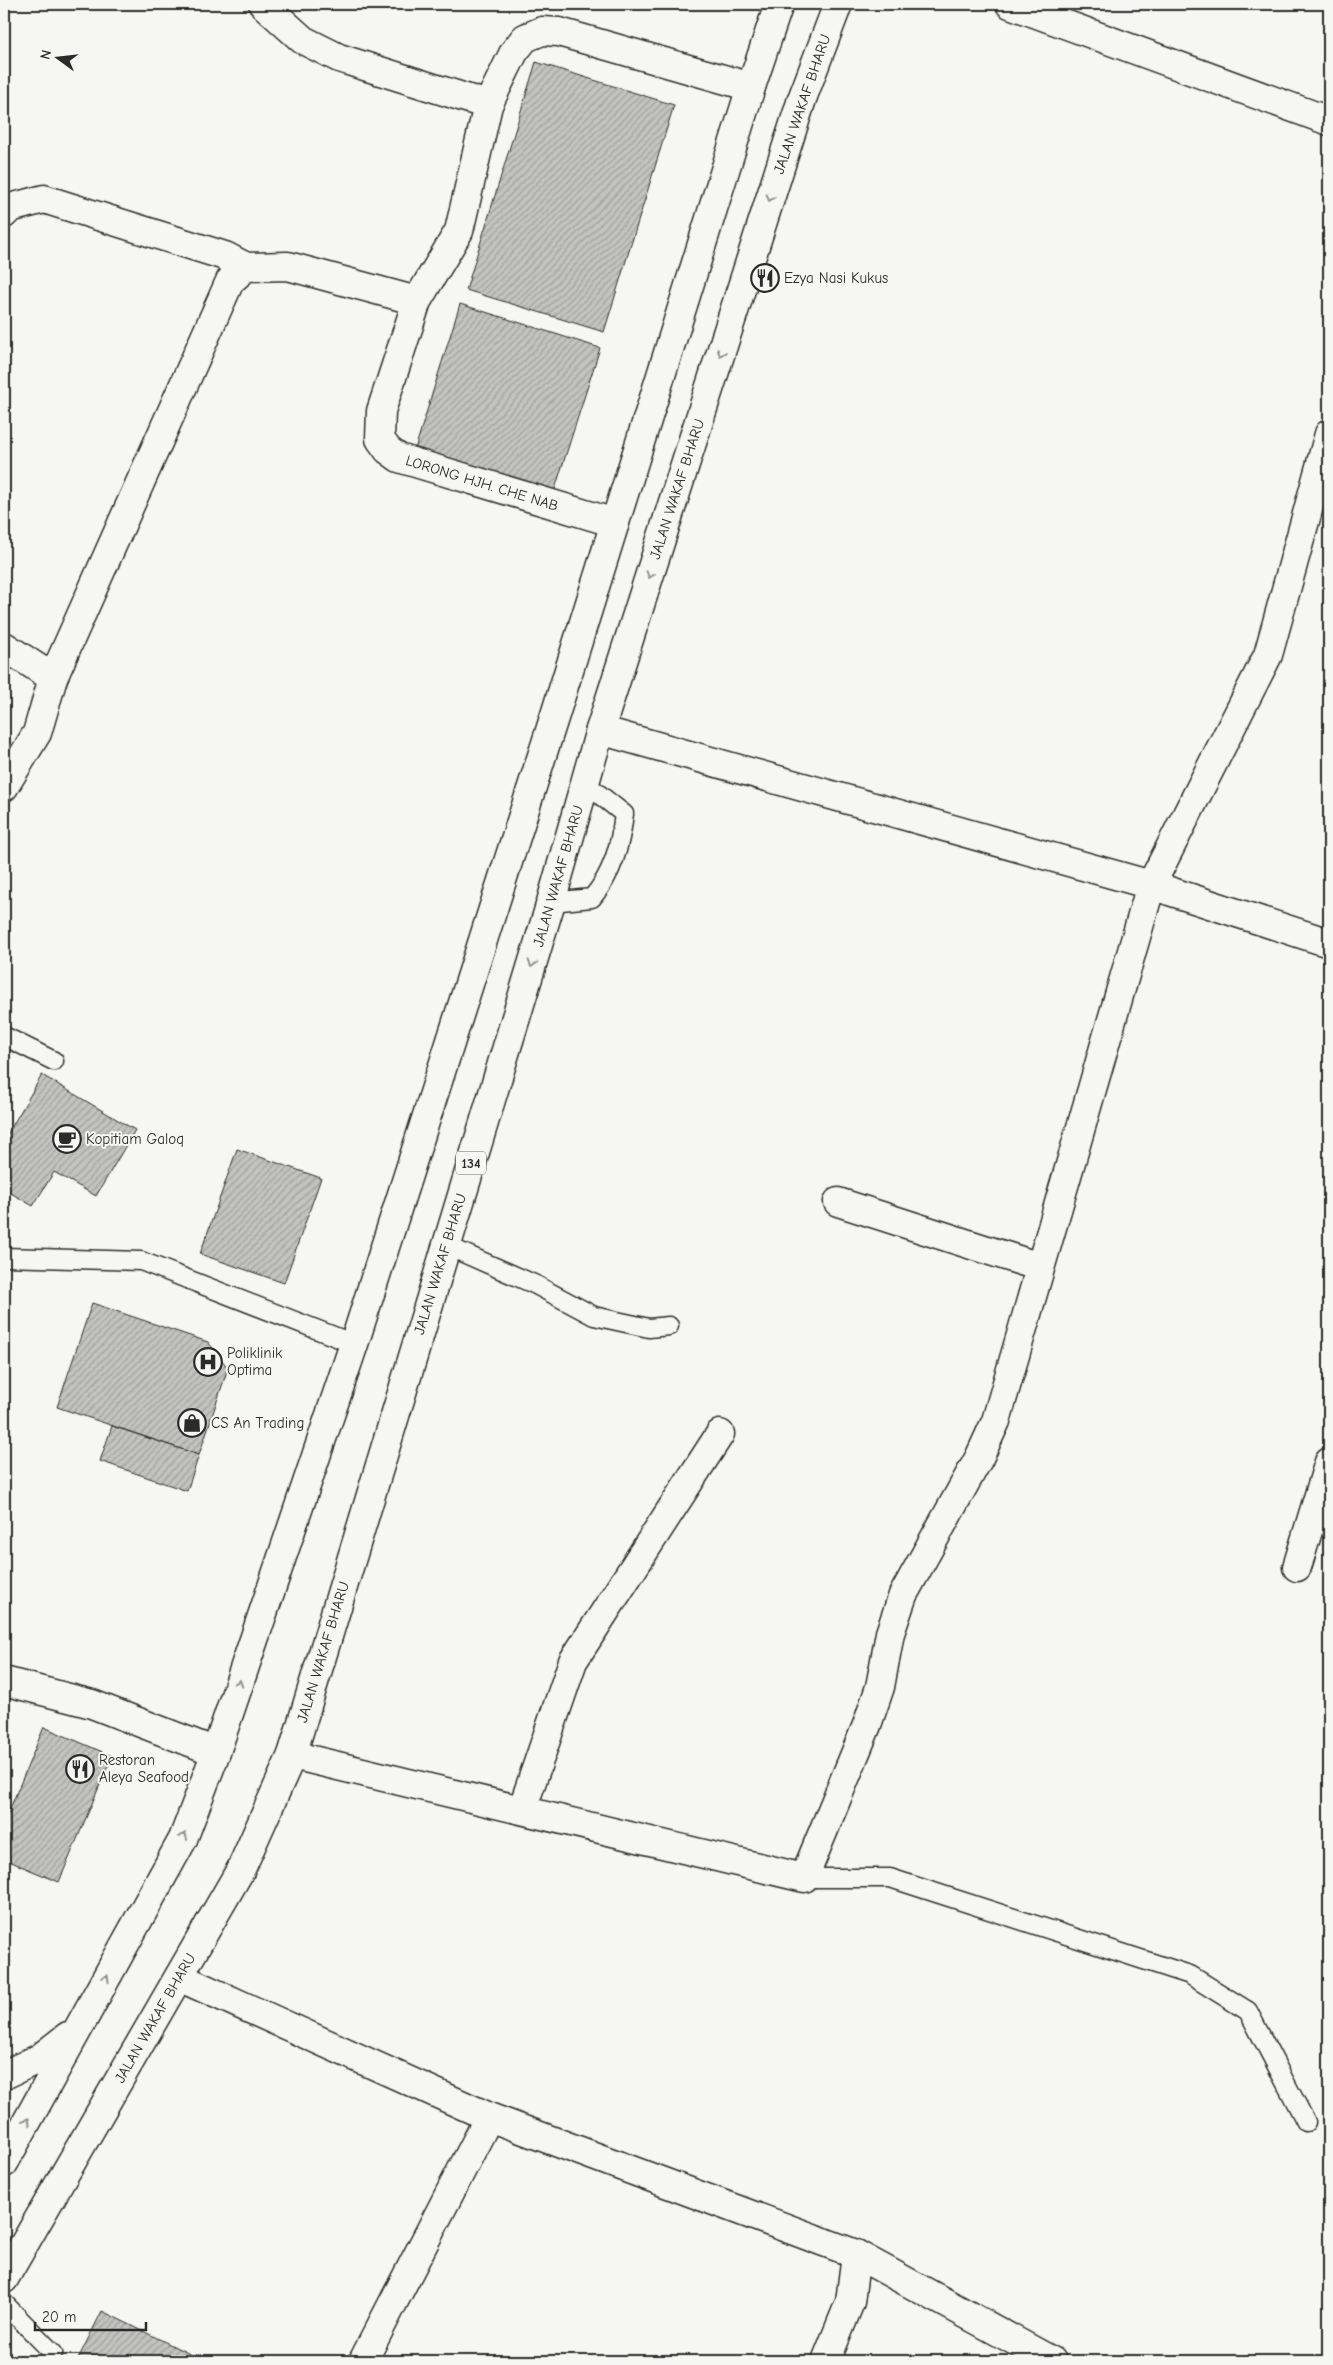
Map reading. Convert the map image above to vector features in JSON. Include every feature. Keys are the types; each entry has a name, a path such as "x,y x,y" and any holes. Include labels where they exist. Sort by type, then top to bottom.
{"street":[{"path":"263,4 303,40 339,58 488,105"},
{"path":"4,2163 183,1839 216,1752 354,1344 615,523 751,87 779,4"},
{"name":"JALAN WAKAF BHARU","path":"4,2279 241,1869 292,1755 551,902 600,730 799,108 838,4"},
{"path":"1010,4 1329,121"},
{"name":"LORONG HJH. CHE NAB","path":"615,523 399,458 388,450 380,439 382,411 417,301 459,231 488,105 514,52 525,38 542,31 559,32 751,87"},
{"path":"4,214 10,208 44,199 225,256 246,267 267,265 296,267 417,301"},
{"path":"4,787 37,733 53,678 221,298 230,281 246,267"},
{"path":"292,1755 804,1878 867,1725 880,1686 890,1633 903,1595 979,1458 996,1421 1152,885 1268,655 1329,434"},
{"path":"4,646 53,678"},
{"path":"600,730 1152,885 1329,943"},
{"path":"838,1202 1040,1267"},
{"path":"522,1810 573,1661 720,1434"},
{"path":"1297,1567 1329,1462"},
{"path":"4,1681 92,1704 216,1752"},
{"path":"179,1977 489,2118 856,2254 1052,2361"},
{"path":"4,2075 40,2058 78,2029"},
{"path":"364,2361 489,2118"},
{"path":"826,2361 850,2302 856,2254"}],"lane":[{"path":"551,902 592,898 606,882 620,844 624,814 585,783"},
{"path":"4,1036 54,1061"},
{"path":"446,1245 536,1285 594,1316 649,1328 669,1326"},
{"path":"4,1257 141,1261 354,1344"},
{"path":"804,1878 890,1878 1190,1975 1248,2010 1306,2122"},
{"path":"4,2303 53,2353 49,2361"}],"building":[{"path":"536,62 674,105 604,332 466,290"},
{"path":"460,304 600,348 554,492 415,449"},
{"path":"42,1075 135,1130 96,1196 54,1172 33,1206 4,1189 4,1140"},
{"path":"237,1149 321,1178 284,1283 200,1254"},
{"path":"92,1303 208,1342 228,1368 199,1455 57,1407"},
{"path":"112,1426 199,1455 187,1491 100,1461"},
{"path":"44,1727 112,1756 59,1882 4,1859 4,1823"},
{"path":"102,2311 204,2361 77,2361"}],"place":[{"name":"Ezya Nasi Kukus","path":"765,278"},
{"name":"Kopitiam Galoq","path":"67,1139"},
{"name":"Poliklinik Optima","path":"208,1362"},
{"name":"CS An Trading","path":"192,1423"},
{"name":"Restoran Aleya Seafood","path":"80,1769"}]}
